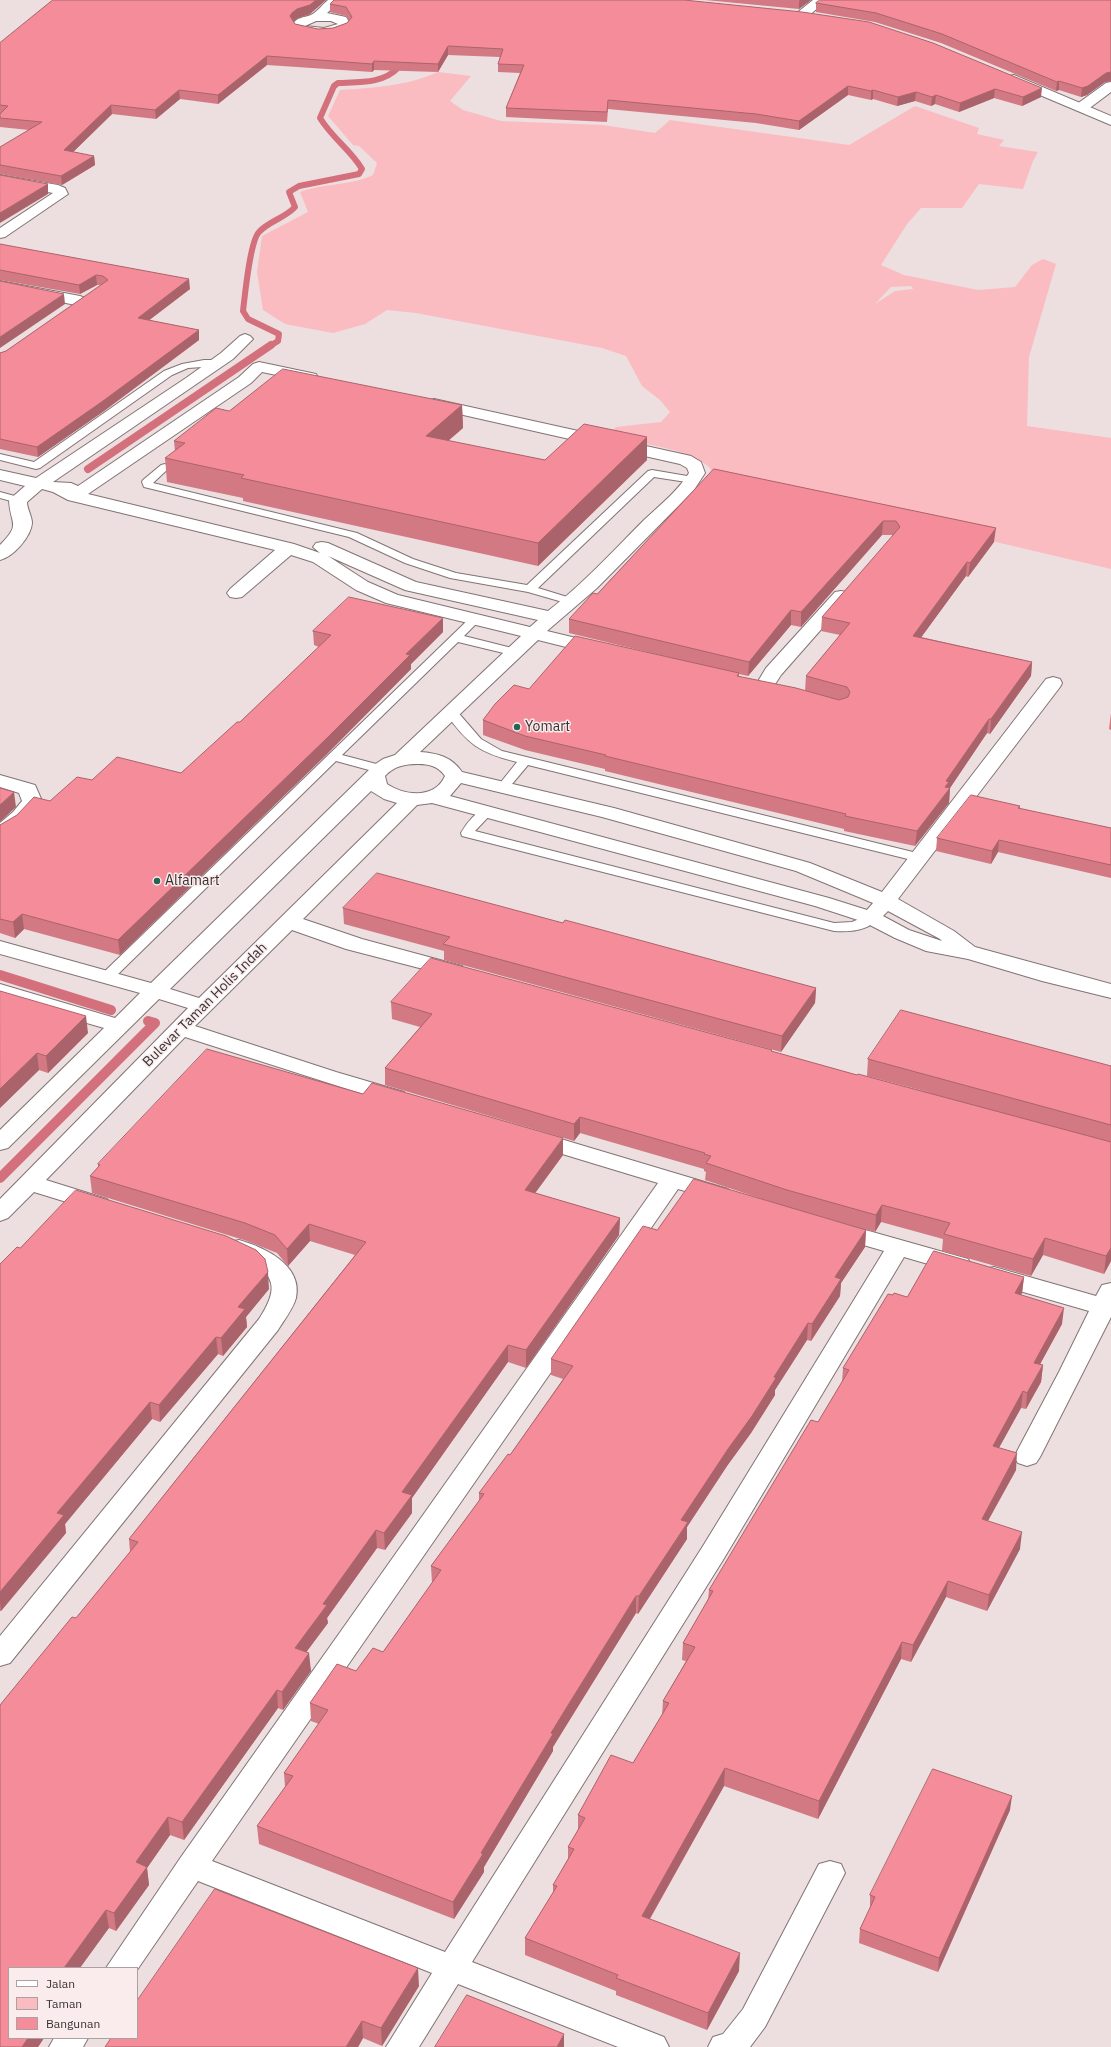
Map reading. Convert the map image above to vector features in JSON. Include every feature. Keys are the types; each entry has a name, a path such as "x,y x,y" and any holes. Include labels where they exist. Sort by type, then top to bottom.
{"street":[{"path":"316,17 335,0"},
{"path":"802,15 821,0"},
{"path":"786,13 818,17"},
{"path":"1003,74 1082,107 1111,121"},
{"path":"1082,107 1111,86"},
{"path":"0,179 53,188 60,191 61,194 0,234"},
{"path":"0,285 86,298 62,314"},
{"path":"0,475 38,484 57,480 223,364 245,339"},
{"path":"223,364 255,367 324,380"},
{"path":"79,492 245,380 255,367"},
{"path":"402,758 516,652 551,617 573,602 693,480 697,473 695,466 685,460 416,400"},
{"path":"57,480 79,492 288,548 319,558 362,586 392,599 618,653"},
{"path":"0,555 23,529 23,520 18,509 18,500 38,484"},
{"path":"79,492 292,535 411,586 551,617"},
{"path":"236,593 288,548"},
{"path":"763,687 773,672 854,581"},
{"path":"871,918 920,858 1053,683"},
{"path":"377,773 378,787 392,796 412,799 433,797 445,792 453,785 455,776 450,767 438,761 421,758 402,758"},
{"name":"Bulevar Taman Holis Indah","path":"0,1213 181,1029 180,999 377,773 389,762 402,758"},
{"path":"455,776 503,786 607,812 803,867 886,901 947,935 971,953"},
{"path":"0,781 28,789 32,801 20,816 0,833"},
{"path":"433,797 800,895 871,918 902,934 934,946 971,953 1050,976 1111,991"},
{"name":"Bulevar Taman Holis Indah","path":"0,1143 120,1026 180,999 288,921 412,799"},
{"path":"288,921 354,944 473,977"},
{"path":"0,947 108,976 180,999"},
{"path":"0,991 120,1026"},
{"path":"181,1029 328,1077 413,1102"},
{"path":"512,1131 673,1179 740,1201"},
{"path":"122,1967 673,1179"},
{"path":"30,1183 120,1211"},
{"path":"815,1224 898,1248 1108,1299 1027,1457"},
{"path":"0,1656 269,1324 284,1297 280,1273 267,1260 216,1241"},
{"path":"402,2047 713,1552 898,1248"},
{"path":"192,1866 452,1967 652,2047"},
{"path":"724,2047 734,2043 754,2018 830,1873"}],"lane":[{"path":"36,466 180,367 195,363 223,364"},
{"path":"0,457 36,466 57,480"},
{"path":"165,467 147,482 148,485 353,535 409,561 454,576 530,590 573,602"},
{"path":"530,590 652,474 693,480"},
{"path":"0,495 18,500"},
{"path":"108,976 475,619"},
{"path":"456,638 516,652"},
{"path":"451,712 468,734 485,749 920,858"},
{"path":"334,757 377,773"},
{"path":"503,786 526,760"},
{"path":"488,811 470,828 467,833 834,927 848,928 860,926 871,918"}],"green space":[{"path":"438,72 471,76 450,101 463,110 501,121 603,125 655,133 670,120 849,145 915,106 979,128 977,134 1004,140 999,146 1038,152 1033,161 1023,189 979,184 962,208 921,208 907,224 881,265 904,275 978,290 1015,287 1032,265 1043,259 1056,264 1029,357 1027,426 1111,438 1111,569 714,476 708,466 698,460 673,450 606,437 616,427 661,422 670,412 660,400 642,386 626,356 602,348 416,313 387,310 365,324 333,333 285,324 263,310 257,272 262,236 308,212 300,192 318,187 364,179 373,175 377,163 359,146 353,145 328,116 340,90 390,86 426,77","holes":["911,286 913,289 895,291 875,304 891,287"]}],"building":[{"path":"53,0 316,0 310,5 297,9 290,16 295,24 318,29 333,28 347,23 352,17 346,7 330,4 334,0 684,0 802,12 869,22 933,43 1042,88 1023,97 995,89 960,103 936,95 932,97 916,92 898,97 873,90 871,91 848,86 799,121 756,114 608,100 607,112 506,108 524,65 498,64 503,49 448,46 438,64 374,61 372,64 267,56 218,95 179,90 155,110 111,105 64,150 94,156 61,176 0,165 0,147 42,122 0,118 0,114 8,106 0,105 0,43"},
{"path":"820,0 1111,0 1111,72 1106,73 1088,86 1082,88 1059,81 1057,82 942,34 876,13 816,3"},
{"path":"0,175 48,184 0,213"},
{"path":"0,244 189,279 138,318 199,330 103,401 37,447 0,439 0,353 6,351 108,280 103,276 96,275 79,285 0,270"},
{"path":"0,281 64,294 0,337"},
{"path":"283,369 462,405 426,436 545,460 584,424 647,437 538,543 241,478 244,475 165,458 185,443 174,441 216,408 229,411"},
{"path":"714,469 996,528 970,563 967,562 913,636 1032,662 991,719 989,719 946,781 949,782 945,787 950,788 917,831 845,816 846,814 525,736 483,720 495,704 514,685 529,689 575,636 739,673 737,676 796,688 839,700 848,697 850,692 847,687 806,676 850,623 822,617 900,527 896,521 883,521 801,612 791,610 749,662 569,619 593,593 597,594"},
{"path":"349,597 443,618 406,654 410,655 326,739 118,940 22,914 13,922 0,919 0,825 17,815 34,797 50,801 77,777 92,780 117,757 181,773 237,722 240,722 331,635 313,631"},
{"path":"0,788 14,792 0,805"},
{"path":"971,795 1020,806 1018,808 1111,828 1111,865 999,840 992,851 937,838"},
{"path":"377,873 563,923 565,920 816,988 782,1036 443,944 450,937 343,908"},
{"path":"431,958 772,1050 771,1051 857,1075 858,1074 1111,1142 1111,1248 1106,1256 1045,1238 1033,1259 944,1234 950,1223 882,1205 876,1215 787,1190 706,1163 711,1156 704,1154 705,1153 580,1117 574,1124 385,1068 432,1014 391,1002"},
{"path":"0,991 86,1016 46,1056 37,1053 0,1089"},
{"path":"901,1010 1111,1066 1111,1125 868,1059"},
{"path":"207,1049 363,1094 372,1083 563,1138 525,1190 620,1218 526,1350 508,1345 402,1492 412,1495 384,1533 376,1530 323,1604 327,1605 295,1648 309,1653 282,1692 277,1690 182,1822 168,1817 136,1862 147,1867 114,1913 106,1910 65,1967 8,1967 8,2039 27,2039 22,2047 0,2047 0,1705 72,1617 76,1618 138,1542 129,1539 366,1242 309,1224 287,1249 275,1235 245,1223 90,1176 100,1165 98,1164"},
{"path":"694,1179 866,1230 835,1277 841,1279 812,1324 808,1323 774,1377 776,1378 752,1416 728,1449 681,1520 688,1522 639,1596 636,1596 570,1702 551,1733 553,1734 481,1853 483,1854 453,1902 257,1826 293,1776 284,1773 328,1710 310,1703 337,1664 356,1671 373,1648 383,1652 441,1570 431,1566 484,1494 479,1493 508,1454 510,1455 573,1366 551,1359 643,1226 657,1230"},
{"path":"76,1190 226,1236 256,1250 265,1259 268,1272 238,1307 245,1309 221,1338 216,1337 159,1405 150,1402 57,1513 64,1515 0,1592 0,1264 17,1247 20,1248"},
{"path":"934,1251 1024,1277 1015,1293 1064,1308 1034,1363 1043,1365 1027,1393 1023,1391 993,1446 1017,1453 982,1519 1022,1532 989,1595 948,1581 913,1645 902,1642 819,1801 725,1768 642,1916 740,1953 708,2013 616,1978 618,1975 525,1938 557,1886 553,1885 574,1849 568,1847 585,1818 578,1815 611,1755 633,1763 669,1703 663,1701 695,1647 683,1643 713,1591 709,1590 811,1420 818,1422 849,1370 843,1368 888,1294 893,1295 894,1293 907,1297"},
{"path":"933,1769 1012,1796 939,1958 860,1929 875,1897 870,1895"},
{"path":"215,1889 418,1968 381,2028 362,2021 346,2047 105,2047 110,2039 138,2039 138,2000"},
{"path":"467,1995 564,2034 557,2047 435,2047"}],"waterway":[{"path":"270,346 278,341 279,334 248,319 243,311 248,269 256,237 263,228 287,214 295,207 289,192 299,186 359,174 362,169 320,118 334,86 338,83 363,82 386,77 399,67 397,58"},
{"path":"88,469 271,345"},
{"path":"0,975 111,1010"},
{"path":"0,1178 155,1023 148,1021"}],"place":[{"name":"Yomart","path":"517,727"},
{"name":"Alfamart","path":"157,881"}]}
